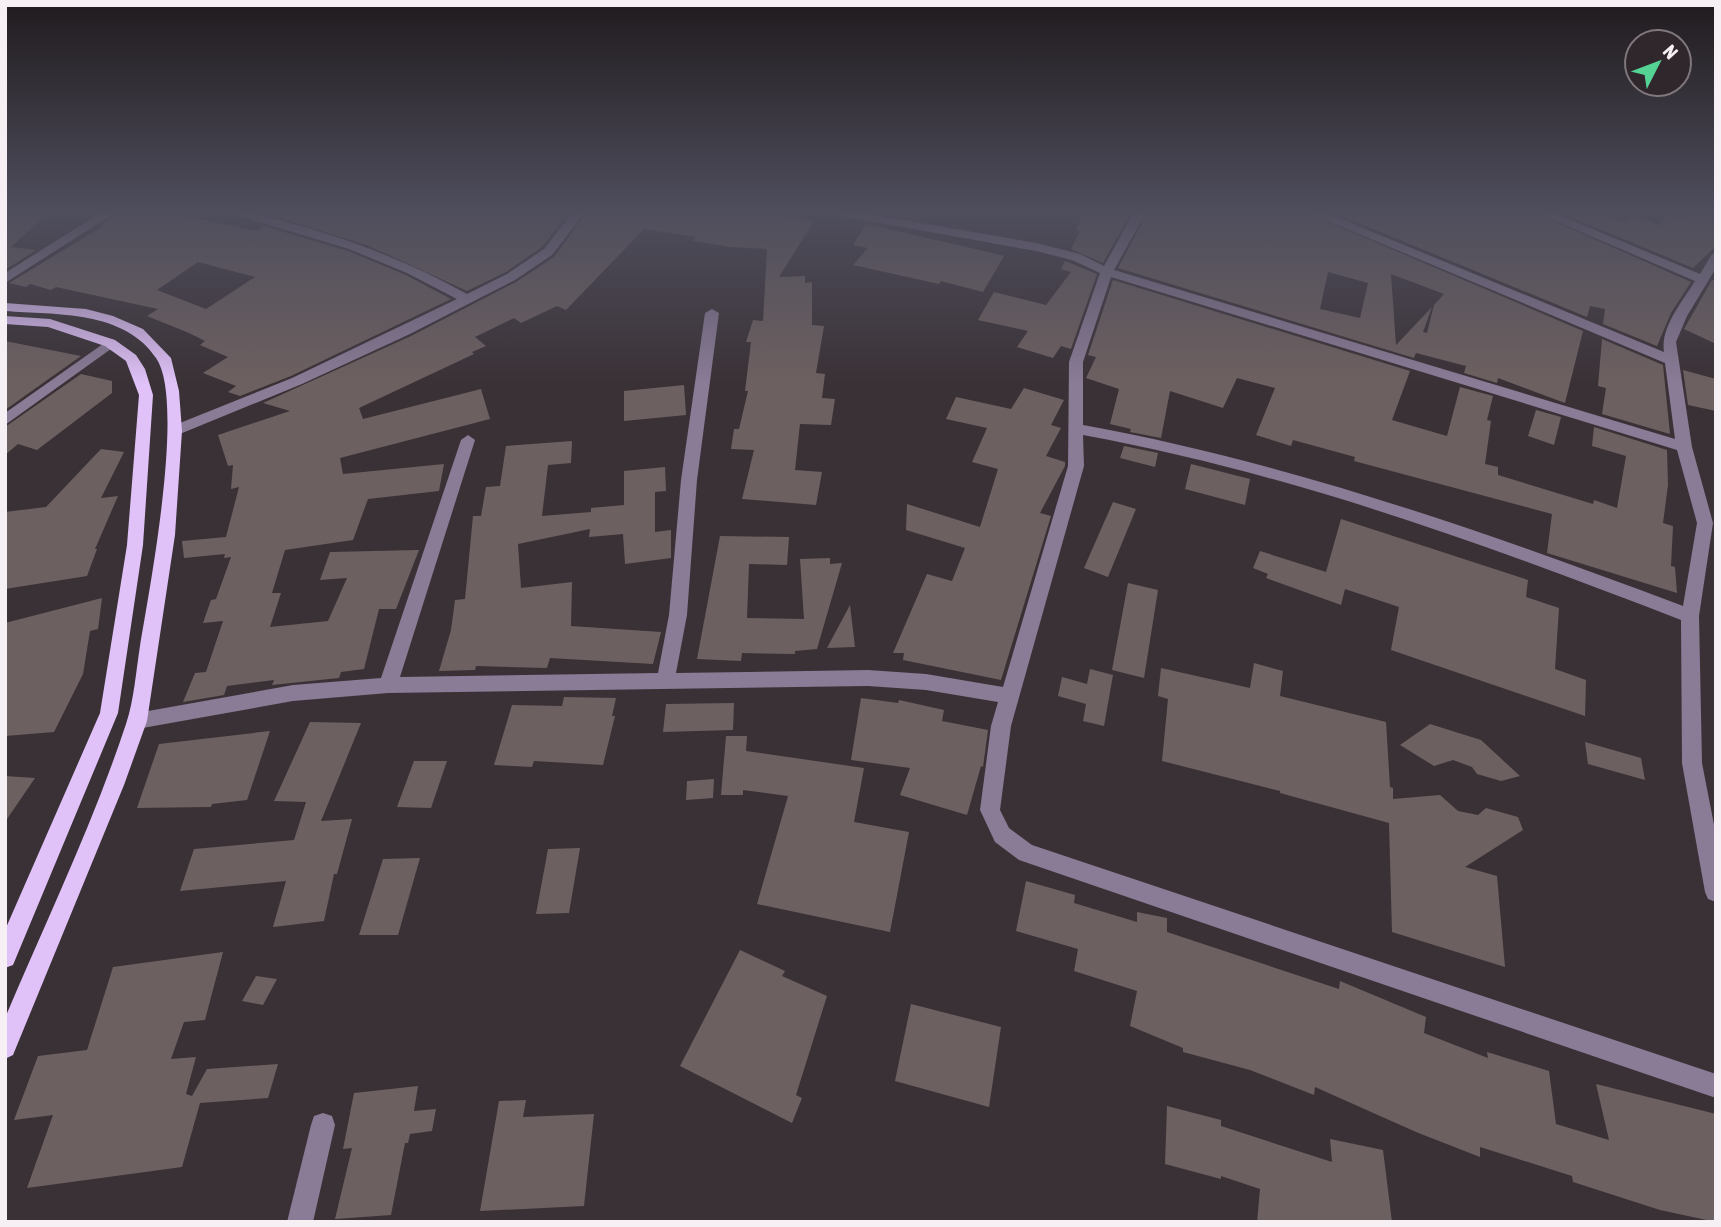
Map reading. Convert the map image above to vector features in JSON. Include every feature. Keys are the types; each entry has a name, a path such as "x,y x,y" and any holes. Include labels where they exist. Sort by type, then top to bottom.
{"main road":[{"path":"5,307 86,313 138,332 164,358 172,391 175,430 166,535 137,721 114,785 5,1047"},
{"path":"5,320 50,323 110,343 131,358 138,369 146,396 135,545 109,713 5,957"}],"street":[{"path":"5,279 20,269"},
{"path":"412,269 434,279 467,300"},
{"path":"175,430 297,381 467,300 522,269"},
{"path":"1101,269 1684,447"},
{"path":"1109,269 1076,362 1076,466 1000,726 990,810 1002,835 1026,853 1716,1086"},
{"path":"1452,269 1671,360"},
{"path":"1679,269 1702,279"},
{"path":"1708,269 1680,316 1669,342 1684,447 1710,524 1690,616 1692,763 1716,892"},
{"path":"666,679 678,615 689,480 712,313"},
{"path":"5,420 110,343"},
{"path":"1077,429 1155,443 1285,474 1437,523 1690,616"},
{"path":"388,685 468,440"},
{"path":"137,721 293,693 388,685 868,678 926,682 1009,696"},
{"path":"300,1222 323,1125"}],"building":[{"path":"32,269 187,269 157,290 206,309 255,277 226,269 392,269 451,299 291,376 240,396 228,392 236,386 203,373 228,357 200,345 205,341 147,316 158,309 56,287 51,290 30,284 26,287 9,283"},
{"path":"420,269 510,269 467,291"},
{"path":"535,269 605,269 566,310 557,306 521,323 514,318 475,337 486,346 472,352 474,354 359,408 363,419 481,389 490,419 340,458 343,474 444,464 439,491 368,499 353,540 285,550 272,593 281,593 270,627 328,621 347,578 320,580 330,552 419,550 396,609 379,609 364,669 341,672 339,678 272,685 274,680 227,686 224,695 183,702 195,673 206,672 223,621 203,623 211,600 216,599 231,557 224,558 225,554 184,558 182,541 226,537 239,487 231,489 233,465 228,466 218,435 290,411 263,403 411,336"},
{"path":"766,269 784,269 779,277 805,276 805,283 812,282 812,325 824,326 816,373 825,374 822,398 835,399 831,425 800,424 795,470 822,472 816,505 742,499 754,450 731,449 734,429 739,429 748,391 745,391 751,342 746,342 753,320 763,321"},
{"path":"872,269 996,269 983,292 941,281 939,284"},
{"path":"1062,269 1085,269 1097,274 1071,349 1061,346 1053,358 1017,347 1028,331 978,320 994,292 1046,305 1071,272"},
{"path":"1122,269 1439,269 1583,331 1565,403 1498,378 1497,383 1464,373 1466,366 1416,353 1414,358","holes":["1328,272 1368,283 1360,318 1320,309","1391,274 1444,294 1434,305 1427,333 1423,332 1432,307 1396,345"]},
{"path":"1471,269 1662,269 1691,282 1671,313 1657,346 1603,324 1605,309 1590,306 1587,317"},
{"path":"1113,280 1410,371 1392,420 1447,436 1460,387 1493,396 1487,420 1491,421 1485,464 1498,467 1498,475 1593,504 1594,500 1617,508 1626,456 1592,446 1594,427 1667,450 1668,485 1663,523 1673,526 1671,566 1675,567 1677,593 1547,553 1552,514 1354,461 1355,457 1293,440 1291,446 1256,435 1275,388 1237,378 1223,408 1170,391 1161,438 1130,432 1131,429 1110,424 1119,389 1086,378 1096,357 1088,355"},
{"path":"1712,280 1716,281 1716,344 1684,329"},
{"path":"1602,339 1663,365 1670,434 1602,414 1606,388 1598,386"},
{"path":"5,341 81,356 5,410"},
{"path":"1683,370 1716,379 1716,411 1688,405"},
{"path":"81,374 112,381 112,393 37,450 18,444 5,455 5,427"},
{"path":"684,385 686,415 624,421 624,391"},
{"path":"1024,388 1064,400 1051,425 1061,428 1046,456 1065,462 1065,466 1040,513 1051,516 1001,680 903,660 904,653 893,653 927,574 952,581 965,548 906,530 907,504 980,527 998,469 972,462 987,428 946,419 956,397 1011,409"},
{"path":"1536,410 1561,417 1554,445 1528,436"},
{"path":"572,441 571,463 548,465 542,516 591,512 591,508 624,505 624,471 665,467 666,491 655,492 655,532 671,530 671,558 625,564 623,534 589,537 590,529 518,544 521,588 572,582 571,626 661,632 653,664 550,658 547,668 476,666 475,670 439,671 451,630 455,600 465,599 473,516 481,516 486,487 500,486 506,446"},
{"path":"1124,446 1158,453 1155,467 1120,458"},
{"path":"101,449 124,452 101,498 118,496 95,549 87,576 5,589 5,512 46,507"},
{"path":"1191,464 1250,479 1245,505 1185,489"},
{"path":"1113,502 1136,509 1108,577 1084,568"},
{"path":"1341,519 1528,580 1526,597 1559,608 1555,669 1586,680 1585,716 1391,650 1399,607 1345,589 1341,605 1266,578 1268,574 1253,568 1260,551 1326,572"},
{"path":"720,536 789,537 787,565 749,564 747,618 804,619 800,559 830,558 830,564 842,563 817,649 795,651 795,654 742,653 741,661 697,659"},
{"path":"1128,583 1158,590 1144,678 1112,670"},
{"path":"102,598 98,629 90,631 83,674 54,732 5,736 5,623"},
{"path":"850,605 855,647 827,648"},
{"path":"1254,663 1283,671 1280,696 1386,722 1393,799 1440,795 1458,811 1478,815 1486,808 1518,817 1523,830 1465,867 1497,876 1505,967 1392,932 1389,823 1280,791 1162,761 1168,699 1158,696 1161,668 1250,688"},
{"path":"1090,669 1113,675 1104,726 1083,721 1086,704 1058,696 1062,677 1087,684"},
{"path":"564,697 616,698 612,716 615,716 603,765 534,761 532,767 494,765 512,705 562,706"},
{"path":"861,698 898,703 899,700 944,710 942,721 988,730 983,767 981,766 967,815 900,795 910,768 851,760"},
{"path":"734,703 733,730 663,732 666,704"},
{"path":"310,722 361,723 321,821 352,819 337,874 334,874 324,921 273,927 286,881 180,891 194,849 294,840 306,802 274,801"},
{"path":"1430,724 1481,740 1520,776 1501,781 1477,774 1472,767 1453,760 1434,766 1400,745"},
{"path":"270,731 247,800 212,804 211,807 137,808 159,744"},
{"path":"726,736 747,736 746,751 864,768 854,822 909,832 890,932 757,904 788,796 743,790 743,795 721,795"},
{"path":"1585,742 1641,758 1645,780 1588,764"},
{"path":"414,761 447,761 431,808 397,807"},
{"path":"5,776 35,778 5,822"},
{"path":"714,779 713,798 686,800 687,781"},
{"path":"580,848 569,913 536,914 548,849"},
{"path":"420,858 398,935 359,935 383,859"},
{"path":"1026,881 1075,895 1074,903 1137,922 1137,912 1167,918 1167,932 1339,989 1340,981 1426,1017 1424,1033 1488,1058 1487,1052 1549,1071 1556,1124 1609,1140 1596,1084 1716,1114 1716,1222 1660,1210 1573,1182 1572,1176 1480,1147 1480,1157 1315,1087 1314,1095 1250,1070 1183,1052 1183,1048 1130,1026 1137,991 1074,971 1078,949 1016,931"},
{"path":"740,950 785,971 782,976 827,996 796,1095 802,1098 792,1123 680,1066"},
{"path":"223,952 205,1020 184,1022 171,1059 196,1057 186,1094 192,1096 207,1069 278,1064 268,1098 200,1103 182,1167 27,1188 53,1115 14,1120 38,1056 87,1050 113,967"},
{"path":"256,976 277,979 263,1005 242,1001"},
{"path":"911,1004 1001,1027 989,1107 895,1081"},
{"path":"418,1086 414,1111 436,1109 432,1131 410,1134 408,1143 405,1143 391,1215 335,1219 352,1148 343,1149 354,1093"},
{"path":"526,1100 523,1117 594,1114 584,1206 480,1211 499,1101"},
{"path":"1167,1106 1221,1120 1221,1126 1332,1162 1330,1139 1383,1150 1392,1222 1257,1222 1260,1189 1221,1176 1221,1179 1165,1164"}]}
